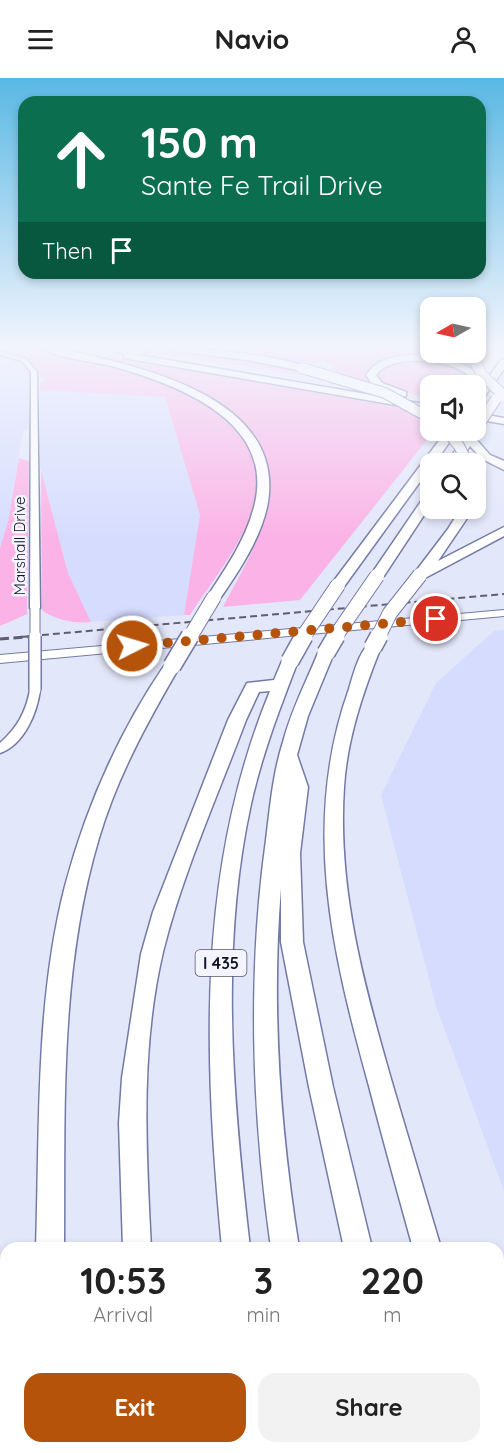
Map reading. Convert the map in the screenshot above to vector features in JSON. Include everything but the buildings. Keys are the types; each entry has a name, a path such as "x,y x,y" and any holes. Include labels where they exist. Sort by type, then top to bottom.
{"highway":[{"path":"50,1242 56,1036 71,912 88,840 109,782 134,729 244,546 262,501 262,469 252,442 224,412"},
{"path":"486,418 504,421"},
{"name":"I 435","path":"235,1242 226,1165 221,1071 221,945 225,892 252,758 279,685 312,622 445,441"},
{"path":"478,441 486,457 504,466"},
{"name":"I 435","path":"284,1242 270,1126 264,984 270,871 288,754 326,653 346,619 420,511"},
{"path":"425,1242 364,1026 348,956 338,887 334,820 339,759 351,705 373,646 390,613 461,519"},
{"path":"420,575 504,531"},
{"path":"137,1242 132,1124 134,1078 152,954 164,912 237,720 253,687 279,685"},
{"path":"288,754 299,787 290,853 292,942 321,1087 357,1242"}],"main road":[{"path":"0,659 504,613"}],"street":[{"name":"Marshall Drive","path":"0,749 23,726 33,705 35,690 35,412"}],"shaded area":[{"path":"0,412 30,412 29,428 23,431 8,522 0,548"},
{"path":"40,412 169,412 200,515 184,615 91,622 68,573 40,466"},
{"path":"169,412 218,412 238,430 253,454 258,482 256,499 250,517 233,551 190,615 184,615 200,515"},
{"path":"231,412 420,412 420,441 426,441 300,600 223,607 254,548 266,516 270,484 264,453 248,428"},
{"path":"19,458 29,461 27,614 0,626 0,548 8,522"},
{"path":"41,470 68,573 91,622 65,620 42,610"},
{"path":"504,630 504,1191 436,1006 381,795 436,683 494,631"}],"railway":[{"path":"20,637 504,594"},
{"path":"0,639 37,636"}],"route":[{"path":"132,646 436,619"}]}
